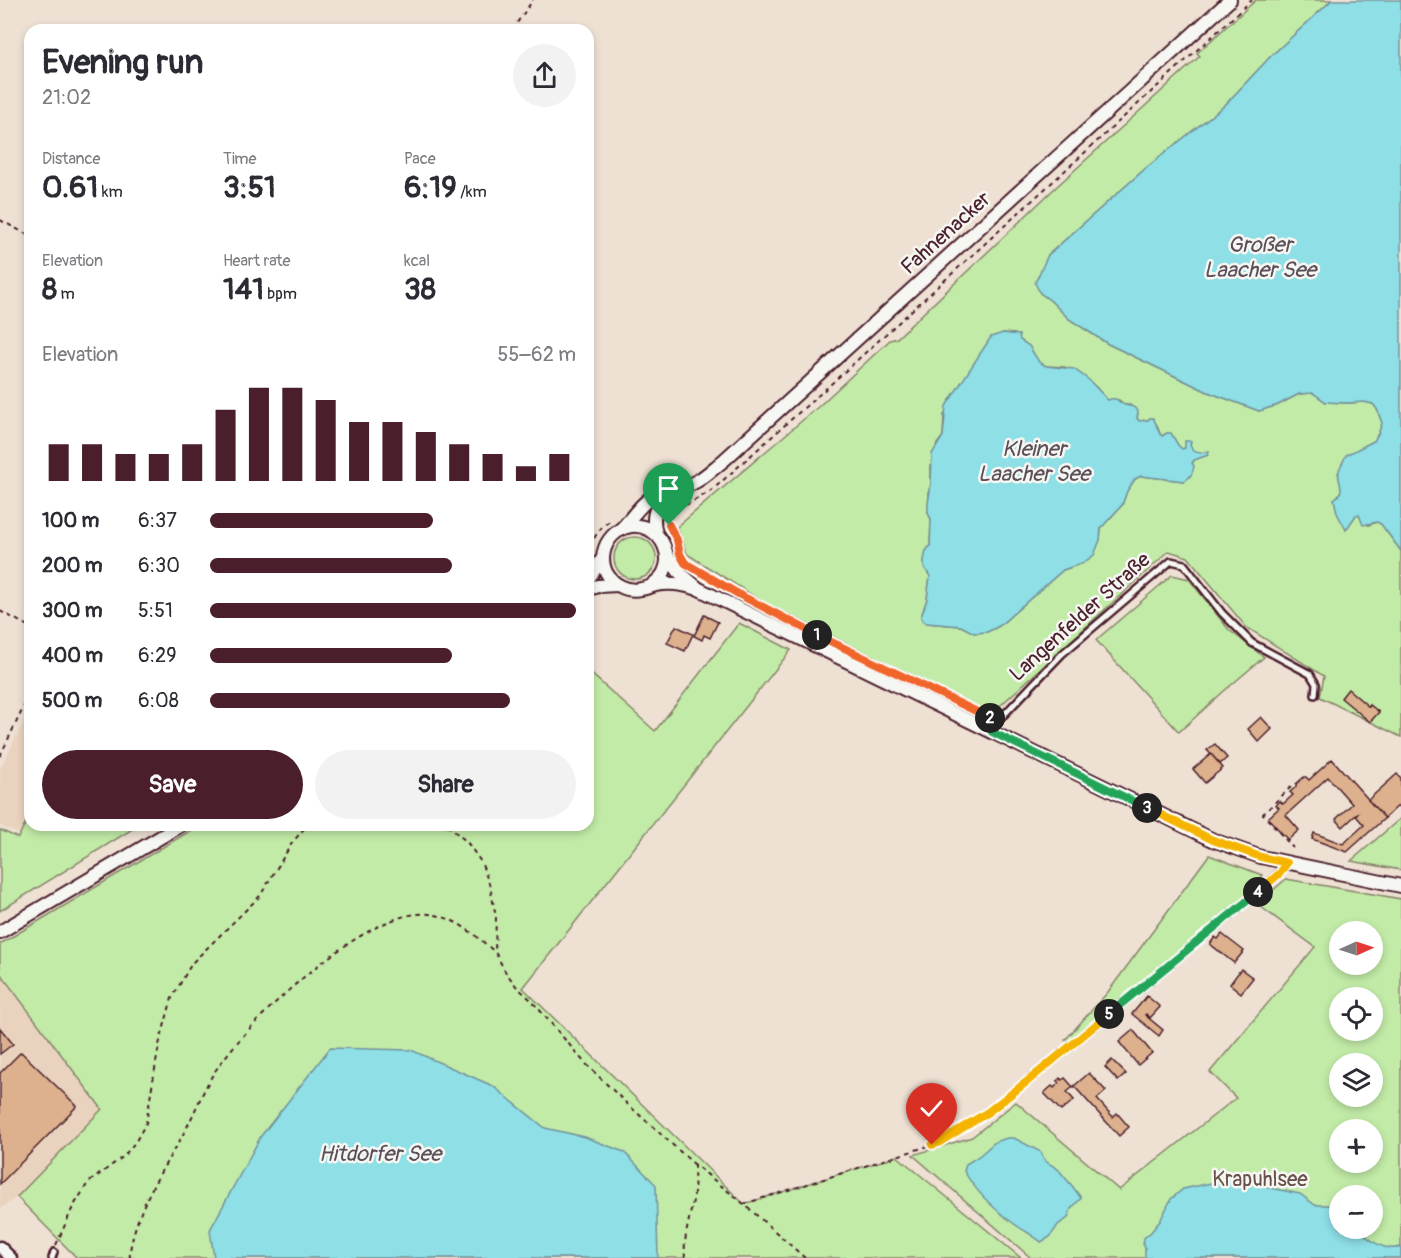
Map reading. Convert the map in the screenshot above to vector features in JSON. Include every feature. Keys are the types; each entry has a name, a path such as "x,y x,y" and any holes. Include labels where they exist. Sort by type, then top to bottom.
{"street":[{"name":"Fahnenacker","path":"656,533 653,523 655,512 664,499 708,474 1230,0"},
{"name":"Fahnenacker","path":"622,528 639,507 654,495 683,488"},
{"path":"699,589 679,572 656,533 643,527 622,528 607,542 604,549 604,566 612,581 618,585 632,590 652,585 674,584 699,589 994,727 1213,840 1261,857 1401,886"},
{"path":"652,585 664,572 667,555"},
{"path":"594,572 603,558"},
{"path":"594,587 618,585"},
{"path":"0,932 171,831"},
{"path":"0,1247 11,1258"}],"lane":[{"name":"Langenfelder Straße","path":"994,727 1062,654 1171,561 1184,564 1222,613 1252,643 1310,674 1316,684 1315,695"},
{"path":"1029,1080 1263,888 1280,873 1287,863"}],"path":[{"path":"516,24 533,0"},
{"path":"676,507 688,504 711,491 1252,0"},
{"path":"0,220 24,233"},
{"path":"668,515 669,525 679,547"},
{"path":"694,568 731,590"},
{"path":"0,611 24,624"},
{"path":"0,756 24,706"},
{"path":"1291,787 1263,814 1293,848"},
{"path":"53,1255 73,1208 88,1184 124,1156 146,1123 159,1044 171,998 192,963 260,896 292,843 302,831"},
{"path":"454,831 467,842 481,862 490,886 496,917 495,952"},
{"path":"130,1258 129,1252 138,1219 153,1183 183,1136 212,1076 249,1028 299,981 352,940 389,921 408,915 428,913 447,918 465,927 495,952 516,986 531,1000 585,1064 694,1164 805,1258"},
{"path":"744,1204 938,1143 988,1112 1029,1080"},
{"path":"685,1258 687,1223 694,1193 694,1164"}],"shaded area":[{"path":"24,721 24,823 19,834 0,826 0,769"},
{"path":"0,973 102,1109 17,1197 0,1209"}],"green space":[{"path":"1256,0 1332,0 1271,56 1225,105 1146,168 1048,255 1040,293 1069,319 1108,344 1208,392 1259,411 1278,405 1299,394 1313,393 1326,402 1373,404 1382,423 1379,432 1374,441 1358,449 1338,473 1342,489 1338,496 1346,529 1356,515 1360,515 1368,525 1377,522 1381,524 1401,551 1401,737 1320,697 1324,676 1246,627 1188,557 1169,551 990,715 766,604 687,554 677,527 818,407 890,340 897,338 1055,188 1200,56 1197,53","holes":["1003,333 1015,334 1029,346 1038,362 1046,366 1065,367 1096,387 1108,401 1119,400 1125,405 1130,405 1138,414 1139,421 1150,418 1157,425 1162,436 1167,433 1172,435 1182,449 1186,444 1190,444 1193,451 1209,452 1208,455 1194,460 1184,481 1141,476 1135,479 1122,505 1101,528 1100,540 1083,563 1063,570 999,626 987,632 975,633 961,626 926,623 921,617 927,599 930,576 924,567 926,551 930,546 931,519 928,513 931,466 937,444 943,436 944,415"]},
{"path":"635,537 650,543 656,558 650,573 635,579 620,573 614,558 620,543"},
{"path":"1172,575 1189,579 1229,630 1264,657 1179,732 1096,640"},
{"path":"739,623 791,650 523,988 744,1204 897,1156 1021,1258 77,1258 17,1197 102,1109 0,973 0,944 190,831 594,831 594,676 655,731"},
{"path":"1401,818 1401,870 1351,861"},
{"path":"24,826 24,831 129,831 0,911 0,830 18,838"},
{"path":"1209,855 1262,875 1260,886 1069,1042 1065,1040 1108,992"},
{"name":"Krapuhlsee","path":"1286,879 1401,899 1401,1258 1031,1258 913,1155 972,1137 1016,1102 1119,1190 1236,1098 1210,1072 1315,947 1257,904"}],"water":[{"name":"Großer Laacher See","path":"1332,0 1401,0 1401,551 1381,524 1377,522 1363,525 1359,515 1356,515 1346,530 1337,513 1334,499 1341,489 1338,474 1346,455 1374,441 1379,432 1382,423 1373,404 1326,402 1313,393 1299,394 1278,405 1259,411 1208,392 1108,344 1069,319 1040,293 1035,283 1048,255 1146,168 1225,105 1271,56"},
{"name":"Kleiner Laacher See","path":"1003,333 1019,335 1020,340 1029,346 1039,362 1046,366 1074,369 1089,380 1108,400 1116,399 1125,405 1132,406 1138,411 1139,421 1153,418 1160,434 1162,436 1171,433 1182,449 1185,448 1185,441 1191,441 1193,451 1201,453 1209,451 1208,455 1194,460 1192,473 1184,481 1141,476 1135,479 1122,505 1101,528 1100,540 1094,555 1083,563 1063,570 999,626 987,632 974,633 961,626 926,623 921,617 927,599 930,576 924,567 924,560 930,546 931,519 928,504 932,454 943,436 946,406 991,337"},
{"name":"Hitdorfer See","path":"330,1048 411,1050 493,1086 545,1128 585,1137 624,1152 656,1185 658,1258 214,1258 210,1230 261,1136"},
{"path":"1014,1138 1041,1152 1045,1161 1058,1169 1081,1198 1071,1209 1068,1218 1058,1225 1050,1237 1041,1242 992,1206 964,1171 966,1164 995,1142"},
{"name":"Krapuhlsee","path":"1228,1177 1252,1178 1266,1187 1300,1194 1315,1205 1329,1205 1329,1239 1370,1239 1383,1247 1401,1247 1401,1258 1145,1258 1144,1238 1160,1221 1171,1199 1183,1189"}],"building":[{"path":"704,615 718,622 710,638 704,635 702,640 694,636"},
{"path":"676,626 693,634 685,651 667,643"},
{"path":"1348,689 1369,707 1370,705 1379,712 1370,722 1341,698"},
{"path":"1261,717 1272,729 1259,742 1248,729"},
{"path":"1215,744 1227,758 1220,764 1207,750"},
{"path":"1211,754 1223,768 1205,783 1193,769"},
{"path":"1332,759 1385,818 1347,852 1312,839 1314,833 1343,844 1364,825 1356,816 1359,812 1343,827 1336,819 1352,804 1328,777 1286,815 1299,830 1288,840 1268,818 1279,808 1276,805 1280,801 1283,804 1293,795 1290,792 1296,784 1304,777 1309,780"},
{"path":"1397,774 1401,778 1401,803 1385,818 1368,800"},
{"path":"1222,934 1244,951 1234,963 1210,944 1215,937 1218,939"},
{"path":"1241,969 1253,978 1241,993 1230,984"},
{"path":"1147,996 1160,1007 1150,1018 1145,1015 1163,1030 1159,1036 1132,1014"},
{"path":"0,1028 13,1044 0,1054"},
{"path":"1133,1030 1152,1053 1138,1065 1119,1042"},
{"path":"21,1052 77,1106 0,1184 0,1073"},
{"path":"1112,1060 1126,1074 1118,1081 1105,1067"},
{"path":"1089,1073 1106,1091 1097,1099 1113,1117 1117,1113 1129,1127 1119,1136 1074,1086"},
{"path":"1060,1078 1062,1080 1065,1078 1073,1087 1067,1092 1074,1100 1061,1111 1044,1093 1052,1086 1054,1088"}],"route":[{"path":"669,525 685,563 740,595 828,641 997,722 992,732 1056,764 1213,840 1261,857 1287,863 1280,873 1263,888 1029,1080 988,1112 932,1145"}]}
